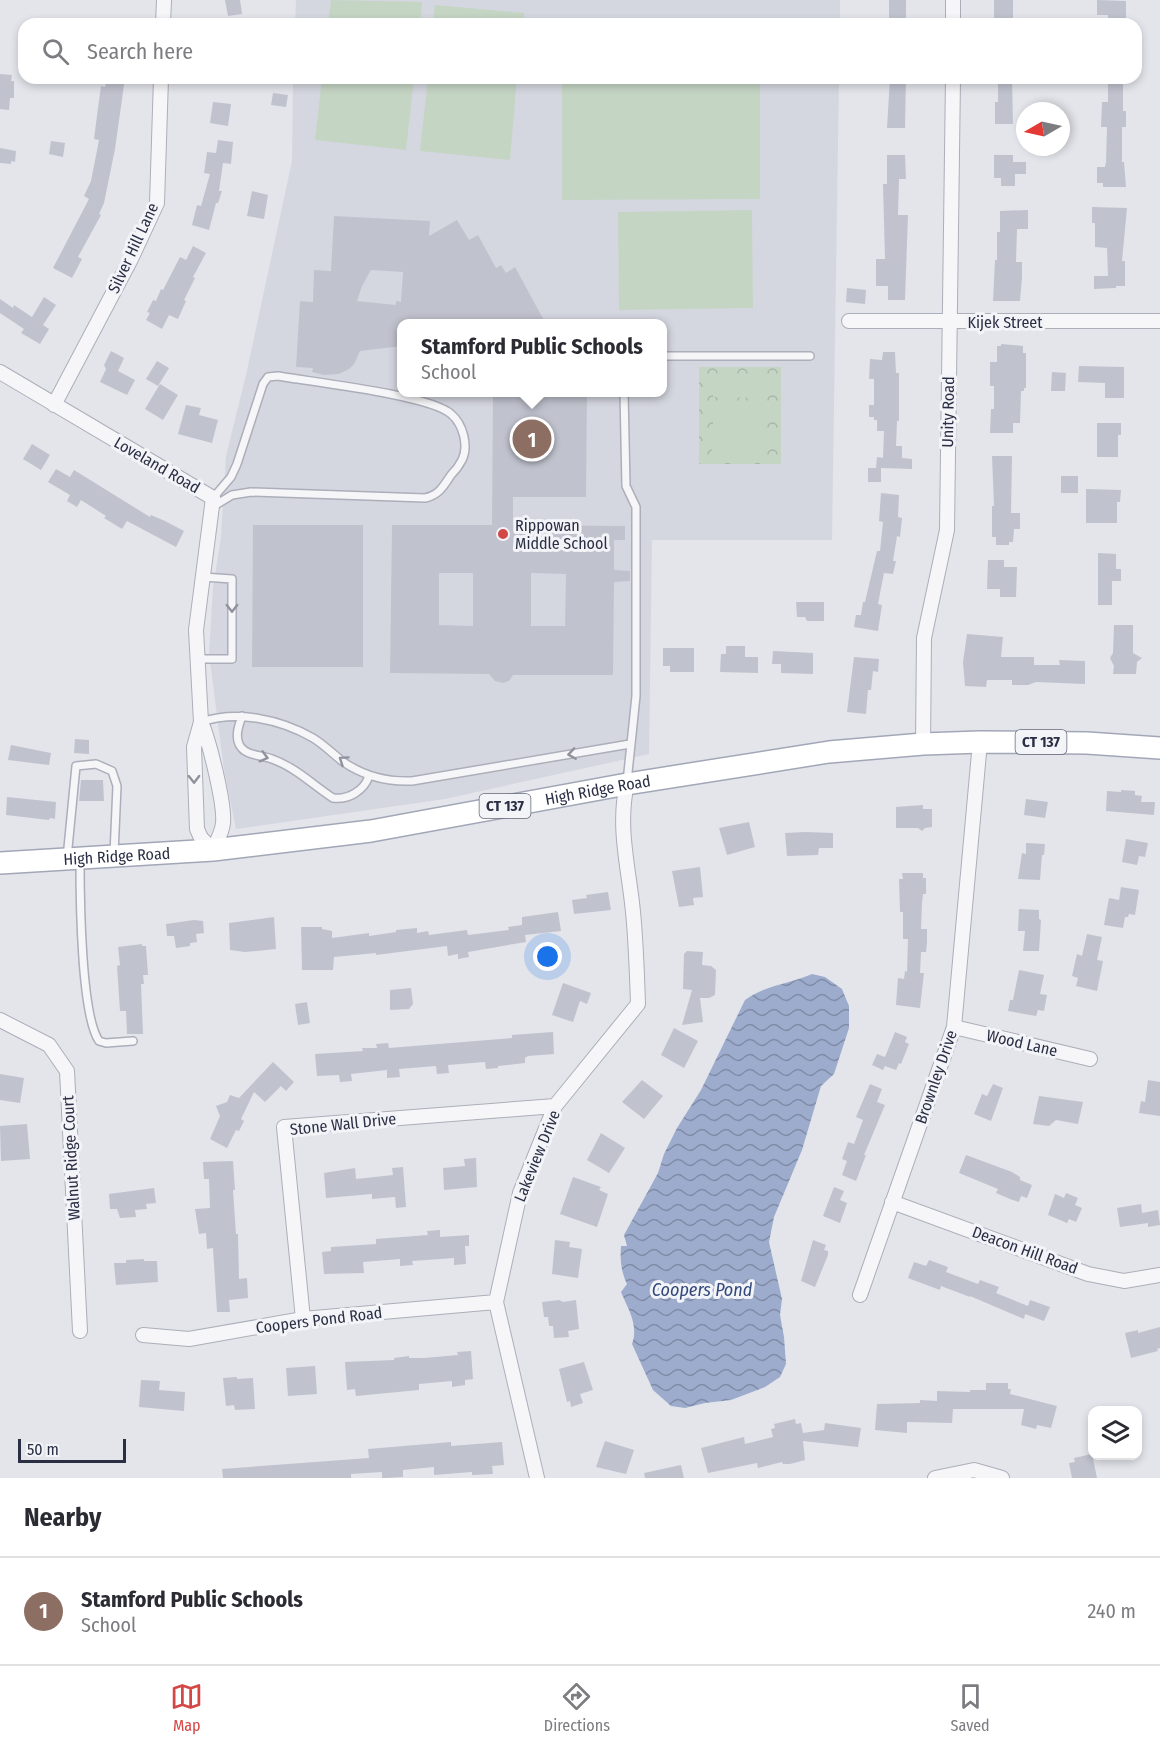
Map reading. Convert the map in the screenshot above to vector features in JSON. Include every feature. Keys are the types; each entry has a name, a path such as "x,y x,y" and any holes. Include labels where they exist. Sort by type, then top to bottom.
{"main road":[{"name":"High Ridge Road","path":"0,862 213,850 371,831 627,784 829,752 922,744 980,742 1087,743 1160,748"}],"street":[{"path":"163,18 164,0"},
{"path":"953,18 954,0"},
{"name":"Silver Hill Lane","path":"54,405 131,259 157,203 161,84"},
{"name":"Unity Road","path":"922,744 924,638 947,530 952,84"},
{"name":"Kijek Street","path":"849,321 1160,321"},
{"name":"Loveland Road","path":"0,372 212,503 196,630 201,722 194,747 196,829 213,850 220,835 223,816 208,737 201,722"},
{"name":"Brownley Drive","path":"860,1296 954,1027 980,742"},
{"name":"Lakeview Drive","path":"537,1478 495,1302 520,1193 555,1106 638,1004 633,912 622,827 627,784"},
{"name":"Walnut Ridge Court","path":"0,1020 49,1045 67,1071 80,1331"},
{"name":"Wood Lane","path":"954,1027 1090,1059"},
{"name":"Stone Wall Drive","path":"303,1319 284,1127 555,1106"},
{"name":"Deacon Hill Road","path":"892,1202 1088,1274 1124,1281 1160,1275"},
{"name":"Coopers Pond Road","path":"143,1335 189,1339 303,1319 495,1302"},
{"path":"934,1478 974,1470 1002,1478"}],"lane":[{"path":"667,356 810,356"},
{"path":"212,503 231,477 237,464 263,384 268,377 278,376 397,396"},
{"path":"212,503 232,495 251,492 425,498 435,496 462,460 464,438 460,425 451,413 417,399 405,397"},
{"path":"624,397 626,486 636,507 636,696 627,784"},
{"path":"198,659 232,659 232,579 203,577"},
{"path":"201,722 213,718 242,716 278,723 313,738 345,763 369,776 394,781 412,781 630,744"},
{"path":"242,716 237,735 239,745 245,752 273,759 289,767 333,798 340,799 350,796 367,782 369,776"},
{"path":"114,856 117,786 112,771 96,764 76,766 73,859 80,897 86,991 94,1033 99,1041 133,1041"}],"shaded area":[{"path":"296,0 840,0 840,18 295,18"},
{"path":"293,84 839,84 832,540 652,540 649,754 445,799 236,829 224,770 209,653 213,588 221,537 226,456 246,375 292,161"}],"green space":[{"path":"331,0 422,2 421,18 329,18"},
{"path":"435,5 524,13 524,18 434,18"},
{"path":"321,84 413,84 406,150 315,140"},
{"path":"427,84 516,84 510,160 420,151"},
{"path":"562,84 760,84 760,199 562,200"},
{"path":"752,210 753,308 619,310 618,212"},
{"path":"699,367 781,367 781,464 699,464"},
{"path":"713,374 765,374 765,398 713,397"},
{"path":"713,403 764,404 764,428 713,428"},
{"path":"712,434 764,434 764,457 712,457"}],"water":[{"name":"Coopers Pond","path":"812,974 825,977 842,989 849,1006 849,1028 834,1074 821,1086 802,1150 774,1217 769,1242 782,1299 780,1315 786,1364 780,1377 765,1387 731,1400 685,1408 671,1406 653,1390 632,1344 633,1324 621,1292 627,1284 621,1261 621,1246 627,1246 624,1235 658,1173 664,1154 677,1128 701,1090 745,1000 762,991"}],"building":[{"path":"225,0 240,0 242,14 228,16"},
{"path":"889,0 906,0 906,18 889,18"},
{"path":"994,0 1013,0 1013,18 994,18"},
{"path":"1097,0 1126,1 1126,18 1108,18 1108,15 1097,15"},
{"path":"0,74 12,75 11,81 14,81 14,98 10,98 9,110 0,109"},
{"path":"106,84 124,84 115,149 104,203 99,214 101,215 78,257 82,259 72,278 53,268 89,199 84,196 91,181 99,140 94,139 101,86 105,87"},
{"path":"890,84 906,84 905,128 887,128"},
{"path":"998,84 1012,84 1013,124 995,124 995,102 998,102"},
{"path":"1108,84 1123,84 1123,111 1126,111 1126,127 1122,127 1122,162 1124,162 1126,187 1103,187 1103,183 1097,183 1097,167 1105,167 1106,162 1107,127 1101,127 1102,102 1108,102"},
{"path":"273,93 288,95 286,107 271,105"},
{"path":"213,102 231,104 228,126 210,123"},
{"path":"218,140 233,142 231,164 223,163 219,191 222,191 216,203 209,230 192,225 197,205 201,206 210,174 204,173 207,152 216,153"},
{"path":"51,141 65,143 63,157 49,154"},
{"path":"0,148 16,151 15,162 0,163"},
{"path":"887,155 905,155 906,179 899,179 898,215 908,215 905,300 888,300 888,286 876,286 876,259 885,259 883,184 887,184"},
{"path":"994,155 1013,155 1013,162 1026,162 1026,174 1015,174 1015,186 1001,186 1001,178 994,178"},
{"path":"252,191 268,195 264,219 247,216"},
{"path":"1092,207 1127,208 1122,261 1125,261 1125,286 1094,289 1094,276 1108,276 1107,248 1095,247"},
{"path":"1028,210 1028,229 1017,229 1016,262 1022,262 1020,301 993,301 1000,211"},
{"path":"334,216 430,221 429,236 457,220 469,240 478,235 496,268 501,265 506,273 515,267 543,319 397,319 397,347 360,351 349,369 339,374 324,375 312,372 313,368 296,367 300,301 313,302 314,270 331,271","holes":["371,270 403,272 401,302 396,301 396,305 357,301"]},
{"path":"193,246 206,253 193,277 195,278 178,319 169,315 162,329 146,320 150,313 147,312 153,300 156,301 161,289 163,290 180,257 186,260"},
{"path":"847,288 866,290 865,304 846,302"},
{"path":"44,297 56,305 43,325 49,329 40,344 21,333 24,329 0,313 0,299 32,317"},
{"path":"1001,344 1023,346 1023,353 1026,353 1026,388 1021,391 1020,423 1013,423 1013,433 990,433 991,409 994,409 994,386 990,386 990,362 997,362 997,346"},
{"path":"111,351 124,358 118,371 135,380 127,395 100,382 106,369 104,365"},
{"path":"883,352 895,352 896,373 899,373 899,421 897,421 896,446 902,446 902,458 912,459 912,469 881,468 881,482 868,482 868,468 876,468 877,457 883,458 884,431 877,431 877,420 869,417 869,405 874,405 874,379 869,379 870,359 882,360"},
{"path":"157,361 169,368 158,386 146,379"},
{"path":"1079,366 1124,367 1124,398 1105,398 1105,383 1078,382"},
{"path":"1052,372 1066,373 1065,391 1051,391"},
{"path":"160,384 178,395 163,420 145,409"},
{"name":"Rippowan Middle School","path":"493,397 587,397 586,497 513,497 513,525 625,526 625,540 614,540 614,570 630,571 630,581 614,582 613,675 513,675 509,681 503,683 495,681 489,674 390,673 392,525 492,525","holes":["439,573 473,573 473,626 439,625","531,573 566,574 565,626 531,626"]},
{"path":"186,405 201,408 199,415 218,420 212,443 178,434"},
{"path":"1097,423 1121,423 1121,435 1118,435 1118,457 1097,457"},
{"path":"32,444 50,455 41,470 23,459"},
{"path":"992,456 1012,456 1011,513 1020,513 1020,529 1014,529 1013,542 1009,542 1009,545 996,545 996,537 992,537 992,506 994,506"},
{"path":"56,469 70,477 74,470 150,517 151,515 184,531 176,547 127,521 122,529 81,500 77,507 67,501 70,495 48,482"},
{"path":"1061,476 1078,476 1078,493 1061,493"},
{"path":"1086,489 1121,490 1120,502 1117,502 1117,523 1086,523"},
{"path":"881,493 899,495 898,517 902,518 900,537 897,536 893,574 884,573 878,604 882,605 878,631 854,627 856,615 861,615 863,602 865,602 877,551 880,551 883,522 879,521"},
{"path":"253,525 363,525 363,667 252,667"},
{"path":"1098,553 1116,554 1116,569 1121,569 1121,581 1112,581 1112,605 1098,605"},
{"path":"988,560 1004,560 1004,567 1017,567 1016,597 1000,597 1000,589 987,589"},
{"path":"796,602 824,602 824,621 807,621 805,617 797,617"},
{"path":"1114,625 1133,625 1133,653 1142,658 1137,662 1136,674 1113,674 1114,666 1110,658 1113,653"},
{"path":"967,634 1003,637 1001,657 1034,657 1034,665 1060,665 1059,660 1085,661 1085,684 1036,682 1028,685 1012,685 1012,680 987,680 986,687 965,686 963,662"},
{"path":"726,646 745,646 745,657 758,657 758,673 720,672 721,654 726,654"},
{"path":"663,648 694,648 694,672 670,672 670,666 663,666"},
{"path":"773,651 813,653 813,674 781,673 781,664 772,664"},
{"path":"854,657 879,659 878,672 873,671 871,690 868,690 866,714 847,712"},
{"path":"75,739 89,740 89,754 74,753"},
{"path":"11,745 51,753 49,765 8,760"},
{"path":"81,780 103,780 104,801 79,801"},
{"path":"1121,790 1135,791 1135,795 1142,796 1141,802 1155,802 1154,815 1106,811 1107,791 1121,792"},
{"path":"7,797 56,802 55,819 6,815"},
{"path":"1026,799 1048,802 1045,818 1024,815"},
{"path":"923,805 923,809 932,809 932,827 922,831 918,828 896,828 896,807"},
{"path":"749,822 755,847 727,855 719,828"},
{"path":"785,833 833,833 833,848 819,848 818,855 787,856"},
{"path":"1126,839 1148,843 1145,857 1139,856 1137,865 1122,862"},
{"path":"1026,843 1045,844 1040,880 1018,879 1022,853 1026,854"},
{"path":"700,867 703,897 693,898 694,905 679,907 672,871"},
{"path":"902,873 923,873 923,878 926,878 921,929 927,929 927,942 926,952 921,952 920,973 924,973 920,1008 896,1005 898,978 904,979 905,971 907,972 908,939 903,939 903,912 900,912 899,879 903,879"},
{"path":"1121,887 1139,890 1135,915 1129,914 1125,917 1123,928 1104,925 1109,898 1119,900"},
{"path":"608,892 611,910 574,914 572,900 587,898 586,895"},
{"path":"1019,909 1039,910 1041,920 1039,951 1023,951 1025,931 1018,931"},
{"path":"558,912 561,931 525,935 526,942 468,952 469,957 458,959 458,954 448,956 447,946 376,955 376,953 334,957 333,970 302,970 301,927 322,927 322,929 332,931 332,938 369,933 369,936 417,928 417,933 428,931 429,935 467,930 468,935 509,930 508,927 522,925 522,917"},
{"path":"274,917 276,949 245,952 230,950 229,923"},
{"path":"203,921 204,933 196,934 197,942 190,943 190,946 176,948 174,936 167,936 166,924"},
{"path":"1087,934 1102,937 1097,960 1103,961 1097,991 1076,986 1078,978 1072,976 1077,954 1082,956"},
{"path":"142,944 146,946 148,975 143,975 144,984 141,984 143,1034 127,1034 126,1011 120,1011 118,947"},
{"path":"687,951 703,952 702,965 711,966 716,970 715,995 700,998 703,1022 682,1025 692,990 683,989 684,954"},
{"path":"1019,970 1044,975 1040,994 1047,995 1044,1011 1038,1010 1036,1016 1008,1011 1010,1000 1013,1000"},
{"path":"563,983 591,993 587,1004 580,1001 573,1022 552,1015"},
{"path":"411,988 413,1004 409,1009 390,1010 390,990"},
{"path":"307,1002 310,1023 298,1025 295,1004"},
{"path":"674,1028 698,1041 684,1068 661,1055"},
{"path":"553,1032 554,1054 528,1056 525,1058 525,1063 486,1069 485,1062 448,1065 449,1073 437,1074 436,1066 399,1069 400,1077 387,1078 387,1070 351,1074 352,1081 340,1082 339,1075 317,1076 315,1054 363,1051 362,1048 377,1048 376,1044 388,1043 389,1048 512,1038 512,1035"},
{"path":"895,1032 907,1037 905,1042 909,1044 901,1064 899,1063 896,1070 885,1066 883,1070 872,1065 877,1054 885,1057"},
{"path":"273,1062 294,1082 286,1091 281,1086 265,1102 254,1092 241,1119 244,1121 239,1131 236,1130 227,1148 210,1139 220,1116 216,1106 227,1102 230,1095 239,1098"},
{"path":"0,1074 24,1078 20,1103 0,1100"},
{"path":"642,1080 663,1096 644,1119 622,1102"},
{"path":"1148,1080 1160,1082 1160,1116 1139,1113 1141,1101 1145,1102"},
{"path":"870,1084 882,1089 877,1102 885,1105 856,1181 842,1175 847,1161 842,1159 848,1142 854,1144 863,1120 856,1117"},
{"path":"993,1084 1003,1088 991,1121 974,1114 982,1094 987,1096"},
{"path":"1039,1096 1083,1102 1078,1124 1056,1120 1049,1126 1033,1124"},
{"path":"27,1124 30,1159 1,1161 0,1126"},
{"path":"601,1133 625,1148 609,1173 587,1160"},
{"path":"966,1155 1012,1172 1020,1177 1020,1180 1032,1185 1027,1198 1021,1196 1019,1202 1010,1199 996,1193 998,1189 959,1173"},
{"path":"476,1158 477,1187 444,1190 443,1168 465,1166 464,1159"},
{"path":"233,1161 239,1279 247,1278 248,1298 229,1300 230,1312 217,1312 213,1248 207,1249 206,1233 199,1234 195,1209 210,1208 209,1179 204,1179 203,1162"},
{"path":"403,1167 406,1207 396,1208 395,1197 372,1199 372,1194 326,1198 324,1173 355,1168 356,1179 393,1175 392,1168"},
{"path":"573,1177 601,1187 599,1190 608,1194 597,1227 560,1214"},
{"path":"834,1187 844,1191 840,1200 847,1203 840,1223 823,1216"},
{"path":"154,1188 156,1203 146,1204 147,1209 135,1210 136,1217 120,1218 117,1209 110,1209 109,1194"},
{"path":"1066,1193 1078,1198 1075,1205 1082,1208 1076,1222 1069,1219 1067,1223 1048,1215 1055,1194 1064,1198"},
{"path":"1141,1204 1142,1213 1158,1210 1160,1225 1148,1227 1148,1223 1120,1227 1117,1208"},
{"path":"440,1230 440,1237 469,1235 469,1246 465,1246 466,1264 454,1265 454,1258 412,1261 413,1265 400,1266 400,1259 363,1262 364,1273 324,1274 322,1252 331,1251 331,1247 376,1244 376,1239 428,1235 427,1231"},
{"path":"555,1240 570,1242 569,1247 582,1249 578,1278 552,1274"},
{"path":"813,1240 826,1245 824,1250 828,1251 815,1287 801,1281"},
{"path":"144,1259 144,1261 157,1261 158,1282 116,1285 114,1263"},
{"path":"929,1260 948,1267 946,1272 978,1284 980,1280 999,1287 996,1293 1028,1306 1030,1300 1050,1307 1044,1321 1025,1314 1024,1319 970,1296 941,1286 940,1290 908,1278 914,1262 926,1266"},
{"path":"559,1300 563,1302 576,1300 579,1329 568,1331 569,1337 554,1338 553,1326 549,1326 548,1317 544,1317 542,1302"},
{"path":"1160,1327 1158,1351 1131,1358 1125,1333 1138,1330 1138,1333"},
{"path":"471,1351 473,1379 465,1380 465,1385 452,1387 452,1381 419,1384 419,1390 356,1396 355,1389 347,1390 345,1362 394,1360 394,1358 409,1356 409,1358 424,1358 458,1355 457,1352"},
{"path":"584,1362 593,1390 580,1394 583,1403 571,1407 570,1401 567,1402 559,1369"},
{"path":"315,1366 317,1394 288,1396 286,1368"},
{"path":"237,1377 237,1379 253,1378 255,1409 235,1410 234,1405 226,1406 223,1378"},
{"path":"141,1380 160,1381 159,1390 185,1392 184,1411 139,1407"},
{"path":"986,1383 1008,1383 1008,1389 1011,1389 1010,1394 1057,1406 1051,1428 1037,1425 1036,1429 1021,1425 1024,1409 953,1409 952,1423 907,1422 907,1433 875,1430 877,1404 920,1403 920,1400 937,1401 937,1391 986,1390"},
{"path":"795,1419 796,1424 801,1423 803,1433 824,1430 825,1423 861,1428 858,1447 803,1441 805,1460 790,1464 782,1462 758,1468 757,1463 708,1473 701,1448 744,1437 745,1444 773,1437 771,1429 775,1428 774,1424"},
{"path":"605,1441 634,1450 626,1474 596,1467"},
{"path":"451,1442 451,1446 502,1442 504,1465 492,1466 493,1474 472,1475 472,1472 434,1475 434,1467 403,1470 403,1477 386,1478 382,1478 382,1472 351,1474 351,1478 223,1478 222,1469 369,1458 368,1449"},
{"path":"1088,1455 1088,1460 1093,1460 1097,1478 1072,1478 1069,1463 1075,1462 1074,1458"},
{"path":"681,1465 684,1478 645,1478 644,1473"}],"place":[{"name":"Stamford Public Schools","path":"532,439"},
{"name":"Rippowan Middle School","path":"503,534"}]}
